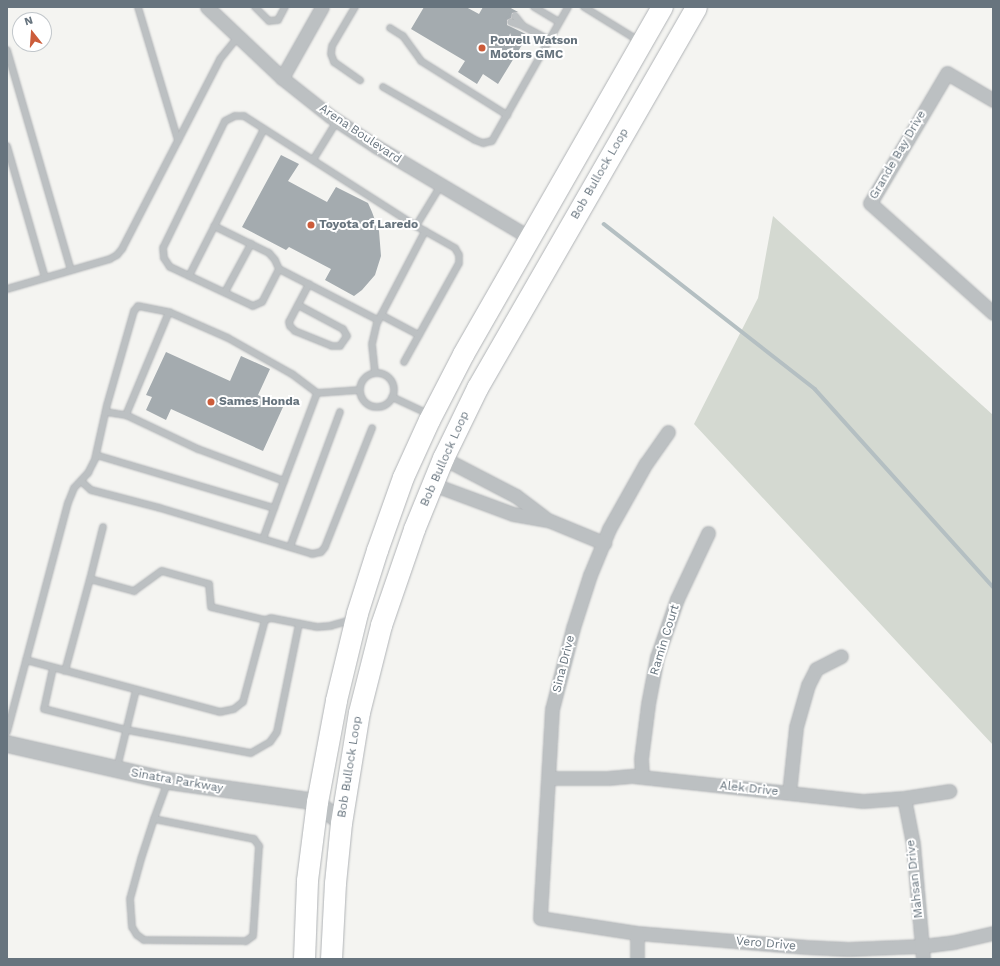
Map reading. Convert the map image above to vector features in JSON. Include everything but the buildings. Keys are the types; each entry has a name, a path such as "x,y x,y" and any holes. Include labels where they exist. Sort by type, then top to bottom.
{"highway":[{"name":"Bob Bullock Loop","path":"304,959 307,880 316,802 336,700 356,618 376,550 404,477 431,416 463,354 662,7"},
{"name":"Bob Bullock Loop","path":"331,959 335,883 341,823 359,712 381,625 414,529 443,458 477,388 696,7"}],"street":[{"name":"Arena Boulevard","path":"207,7 237,38 282,78 338,121 377,147 530,238"},
{"path":"282,78 322,7"},
{"name":"Grande Bay Drive","path":"993,100 947,73 870,203 993,313"},
{"name":"Sina Drive","path":"540,918 552,709 573,628 590,575 609,529 646,463 668,432"},
{"path":"443,458 516,496 548,520"},
{"path":"432,484 513,514 548,520 604,543"},
{"name":"Ramin Court","path":"642,777 641,759 648,704 657,656 677,599 708,533"},
{"path":"789,793 796,727 808,685 816,669 841,656"},
{"name":"Sinatra Parkway","path":"7,744 168,781 316,802"},
{"name":"Alek Drive","path":"548,778 642,777 863,801 904,798 949,791"},
{"name":"Mahsan Drive","path":"904,798 913,844 923,959"},
{"path":"316,802 341,823"},
{"name":"Vero Drive","path":"540,918 572,921 637,933 806,947 872,948 922,946 954,942 993,932"},
{"path":"637,933 637,959"}],"lane":[{"path":"138,7 178,140"},
{"path":"255,7 269,21 278,20 285,7"},
{"path":"355,7 332,46 331,54 334,62 360,80"},
{"path":"534,7 559,22"},
{"path":"383,87 475,140 483,143 492,141 568,7"},
{"path":"584,7 642,43"},
{"path":"515,16 523,26"},
{"path":"512,22 523,26 549,40"},
{"path":"390,28 403,36 421,61 506,115"},
{"path":"7,288 110,259 122,249 220,59 237,38"},
{"path":"7,50 71,270"},
{"path":"7,76 14,74"},
{"path":"214,226 269,253 275,260 278,269 262,302 258,305 253,306 170,267 164,258 163,248 226,121 235,116 244,116 416,226 455,248 459,255 459,263 404,362"},
{"path":"313,160 338,121"},
{"path":"189,276 264,129"},
{"path":"7,146 45,278"},
{"path":"416,226 441,185"},
{"path":"375,373 372,344 380,317 425,231"},
{"path":"225,292 250,244"},
{"path":"278,269 419,335"},
{"path":"298,305 343,329 347,336 340,346 332,346 295,330 290,326 289,322 309,284"},
{"path":"7,732 68,503 74,488 88,473 96,455 106,412 134,310 138,306 147,306 169,312 228,338 292,374 318,393 360,390"},
{"path":"126,415 169,312"},
{"path":"375,373 384,374 392,382 394,387 392,397 385,405 375,407 364,402 361,398 360,390 363,380 367,376 375,373"},
{"path":"263,539 318,393"},
{"path":"392,397 431,416"},
{"path":"106,412 126,415 198,449 284,481"},
{"path":"290,547 340,412"},
{"path":"81,480 91,490 312,554 321,552 325,547 372,428"},
{"path":"96,455 274,508"},
{"path":"65,670 103,528"},
{"path":"90,579 134,591 162,571 209,584 211,607 265,620 271,618 317,627 330,626 356,618"},
{"path":"26,660 220,712 234,709 243,702 265,620"},
{"path":"53,668 44,709 127,730 251,753 260,750 270,742 277,732 299,624"},
{"path":"117,770 136,690"},
{"path":"154,819 254,839 259,846 253,936 246,941 144,940 137,935 132,927 130,899 154,819 168,781"}],"shaded area":[{"path":"773,216 993,415 993,745 694,424 758,298"}],"waterway":[{"path":"604,224 815,389 993,587"}],"place":[{"name":"Powell Watson Motors GMC","path":"482,48"},
{"name":"Toyota of Laredo","path":"311,225"},
{"name":"Sames Honda","path":"211,402"}]}
